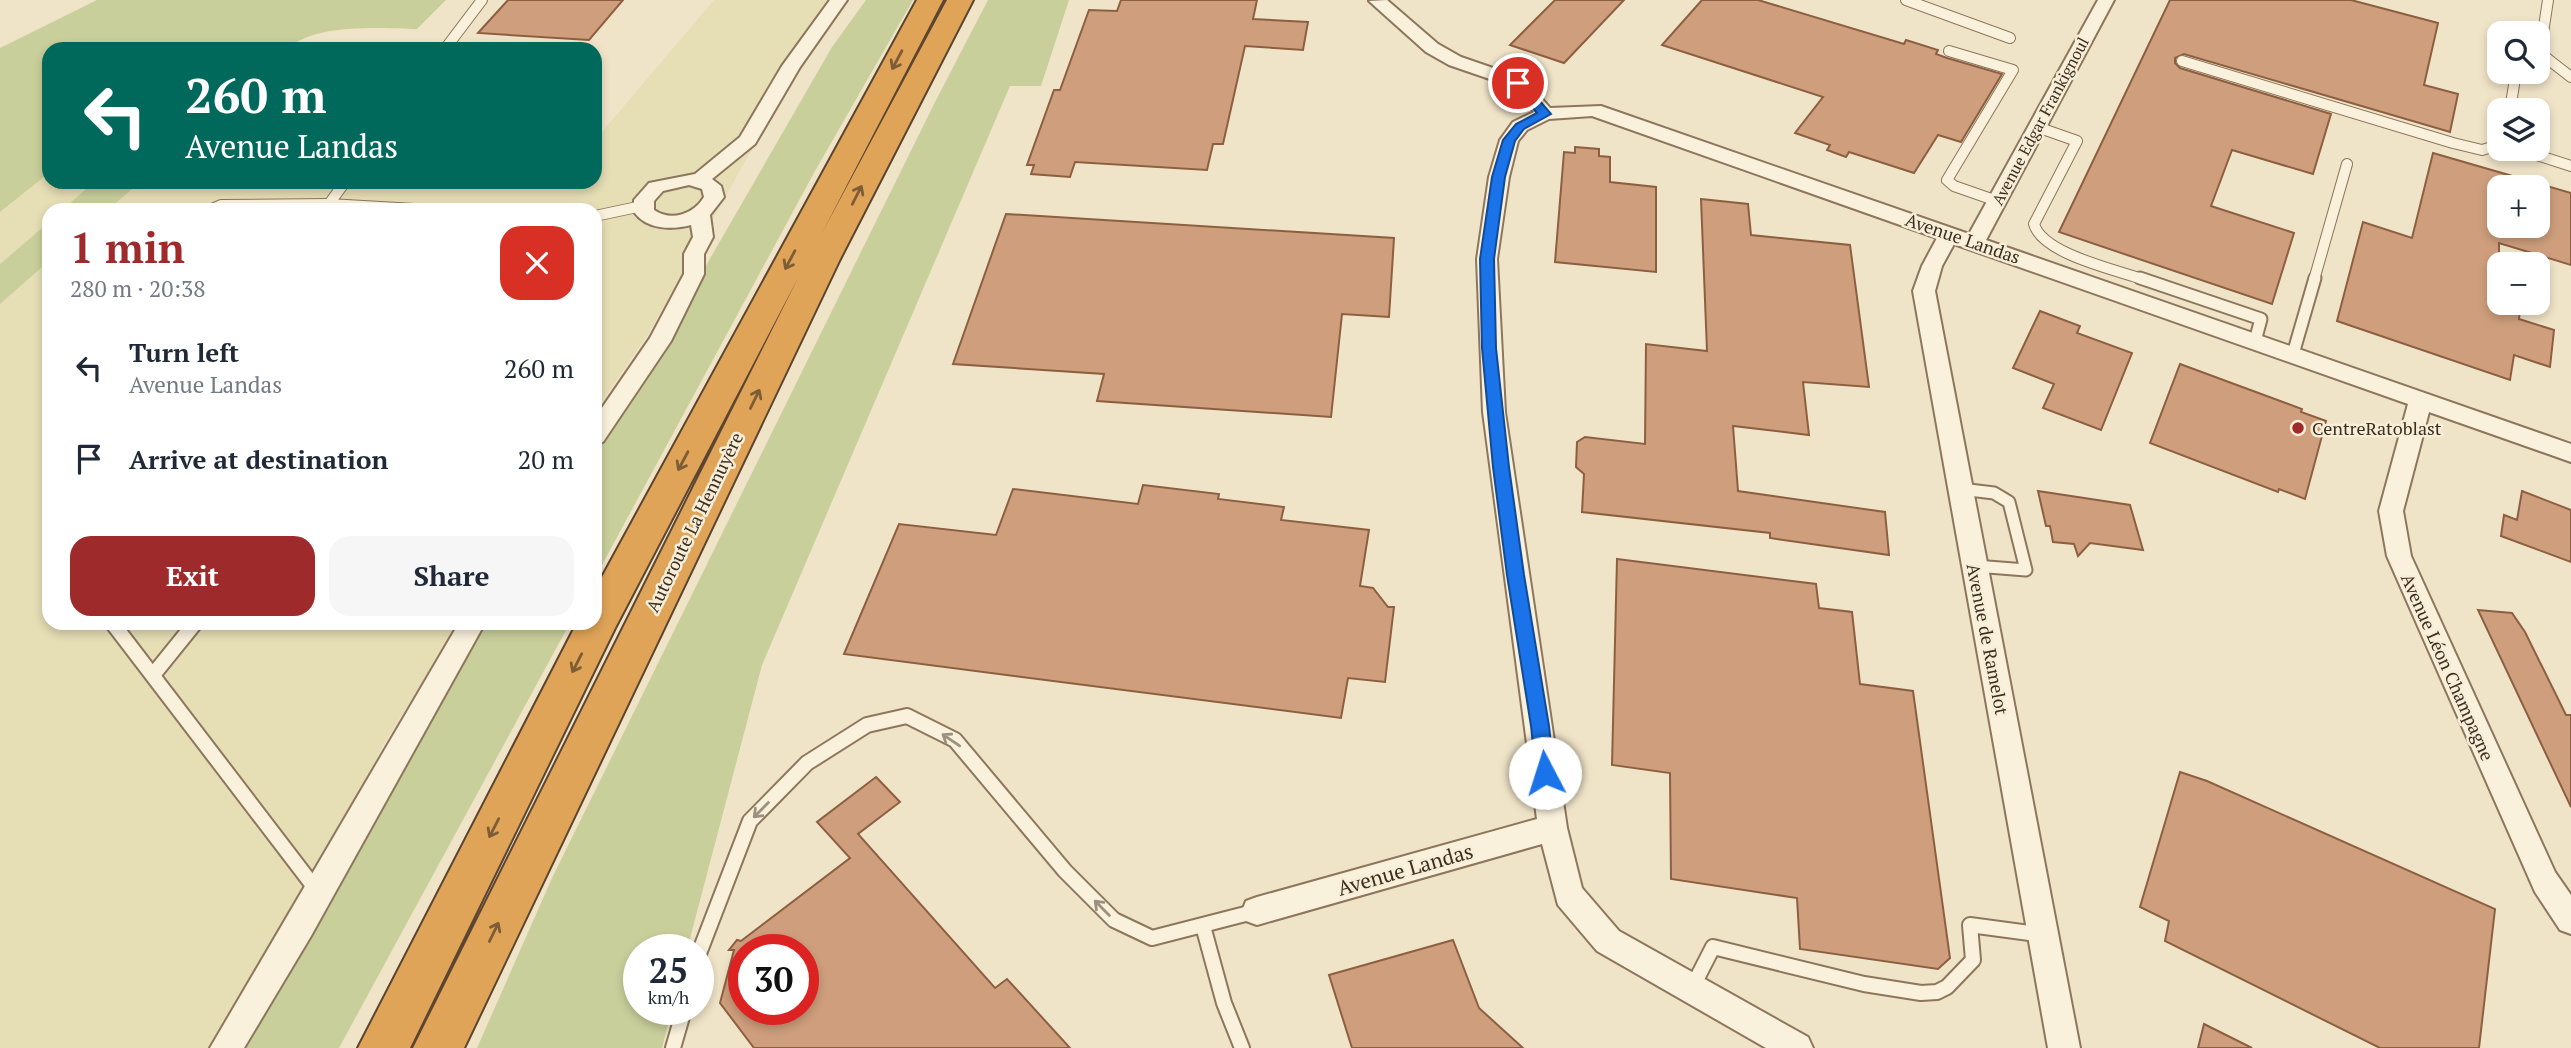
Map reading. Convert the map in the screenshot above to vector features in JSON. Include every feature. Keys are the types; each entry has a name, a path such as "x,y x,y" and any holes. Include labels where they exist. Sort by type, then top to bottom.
{"highway":[{"name":"Autoroute La Hennuyère","path":"602,615 930,0"},
{"name":"Autoroute La Hennuyère","path":"438,1048 824,258 960,0"},
{"name":"Autoroute La Hennuyère","path":"384,1044 594,630"},
{"path":"451,1048 464,993"}],"street":[{"path":"699,180 748,140 791,66 839,0"},
{"name":"Avenue Edgar Frankignoul","path":"1975,242 2106,0"},
{"path":"1378,1 1432,48 1455,61 1518,83 1545,114 1520,126 1509,140 1499,177 1487,259 1494,412 1553,828 1569,895 1608,941 1797,1048"},
{"name":"Avenue Landas","path":"1545,114 1594,110 2571,453"},
{"path":"678,180 699,180 714,191 712,203 690,219 667,222 649,217 642,206 656,187 678,180"},
{"path":"602,426 660,341 694,274 694,254 703,237 700,214"},
{"name":"Avenue de Ramelot","path":"1950,234 1933,266 1924,291 2064,1048"},
{"name":"Avenue Léon Champagne","path":"2421,399 2391,511 2399,556 2545,882 2571,920"},
{"path":"226,1048 468,630"},
{"name":"Avenue Landas","path":"1256,911 1553,828"}],"lane":[{"path":"450,42 482,0"},
{"path":"1906,0 2010,38"},
{"path":"2544,21 2548,0"},
{"path":"1949,51 2013,70 1947,180 1954,186 1997,201"},
{"path":"2182,61 2453,143 2482,150 2487,149"},
{"path":"2550,62 2571,77"},
{"path":"2037,127 2077,141 2034,224 2036,232 2044,241 2053,248 2089,262 2261,319 2255,341"},
{"path":"2550,159 2571,166"},
{"path":"2293,354 2347,164"},
{"path":"602,215 642,206"},
{"path":"1961,489 1994,493 2009,502 2026,570 1975,566"},
{"path":"118,630 318,892"},
{"path":"153,675 189,630"},
{"path":"706,934 750,821 807,763 867,725 907,716 955,740 1065,871 1114,920 1152,938 1256,911"},
{"path":"1692,988 1713,947 1902,992 1937,992 1963,972 1973,960 1970,925 2045,935"},
{"path":"1203,926 1224,1003 1242,1048"},
{"path":"673,1048 680,1025"}],"shaded area":[{"path":"714,0 848,0 789,83 649,333 602,401 602,203 116,203 132,189 602,189 602,132"},
{"path":"42,179 42,189 86,189 70,203 42,203 42,228 0,264 0,212"},
{"path":"42,267 42,630 455,630 383,745 346,824 217,1048 0,1048 0,304"}],"green space":[{"path":"97,0 446,0 417,29 349,29 314,35 298,42 42,42 42,179 0,212 0,48"},
{"path":"866,0 913,0 815,171 602,565 602,435 670,328 832,47"},
{"path":"988,0 1069,0 1041,86 1010,86 762,665 691,934 623,934 623,1025 668,1025 662,1048 477,1048 552,878 935,102"},
{"path":"86,189 132,189 116,203 70,203"},
{"path":"42,228 42,267 0,304 0,264"},
{"path":"480,630 566,630 339,1048 244,1048 330,906"}],"building":[{"path":"508,0 623,0 589,40 478,33"},
{"path":"1121,0 1257,0 1253,19 1308,22 1303,50 1245,46 1223,144 1213,144 1207,170 1075,162 1070,177 1031,174 1034,165 1027,165 1054,90 1060,90 1089,10 1117,11"},
{"path":"1555,0 1624,0 1564,63 1510,45"},
{"path":"1702,0 1758,0 1904,44 1906,40 1938,50 1936,54 1947,58 2002,74 1961,142 1938,135 1914,173 1849,152 1846,157 1827,150 1830,145 1795,133 1823,97 1662,45"},
{"path":"2170,0 2351,0 2438,23 2424,85 2458,94 2450,132 2184,54 2175,58 2175,63 2180,68 2331,114 2313,174 2232,150 2211,206 2294,233 2272,304 2059,232"},
{"path":"1575,147 1599,149 1599,156 1610,157 1610,182 1656,187 1656,272 1555,262 1564,152 1575,153"},
{"path":"2433,153 2509,175 2487,175 2487,238 2550,238 2550,187 2571,193 2571,265 2550,259 2550,252 2528,252 2499,243 2499,252 2487,252 2487,315 2520,315 2519,319 2554,330 2550,367 2514,355 2510,380 2337,321 2363,222 2412,238"},
{"path":"1701,199 1748,204 1751,235 1850,245 1869,387 1803,382 1809,435 1733,426 1738,491 1885,512 1889,555 1770,538 1770,533 1582,512 1584,474 1576,467 1577,442 1585,437 1645,444 1646,344 1707,351"},
{"path":"1006,214 1394,238 1389,317 1342,314 1331,417 1097,401 1104,374 953,364"},
{"path":"2040,311 2080,326 2077,333 2132,353 2101,430 2043,408 2054,384 2013,368"},
{"name":"CentreRatoblast","path":"2180,364 2302,409 2301,412 2326,421 2305,499 2279,489 2278,492 2150,443"},
{"path":"1143,485 1219,494 1218,499 1284,507 1281,520 1369,530 1360,586 1373,588 1388,607 1394,607 1385,682 1348,678 1341,718 844,654 899,524 996,535 1013,489 1138,504"},
{"path":"2038,491 2130,505 2143,550 2090,543 2078,556 2074,544 2053,542 2050,526 2046,526"},
{"path":"2522,491 2571,510 2571,562 2501,536 2504,515 2517,520"},
{"path":"1617,559 1816,584 1819,608 1852,612 1860,684 1913,691 1950,958 1938,969 1800,949 1797,898 1671,879 1670,773 1612,765"},
{"path":"2478,610 2512,613 2525,632 2566,715 2571,715 2571,807"},
{"path":"2180,772 2207,781 2495,909 2479,1048 2380,1048 2165,941 2169,921 2140,907"},
{"path":"876,777 900,802 858,834 995,988 1007,979 1070,1048 754,1048 737,1025 819,1025 819,934 750,934 850,858 817,822"},
{"path":"1453,940 1479,1008 1523,1048 1352,1048 1329,975"},
{"path":"728,973 728,1014 720,1003"},
{"path":"2204,1024 2252,1048 2198,1048"}],"place":[{"name":"CentreRatoblast","path":"2298,428"}],"route":[{"path":"1518,83 1545,114 1520,126 1509,140 1499,177 1487,259 1489,348 1494,412 1515,575 1545,773"}]}
